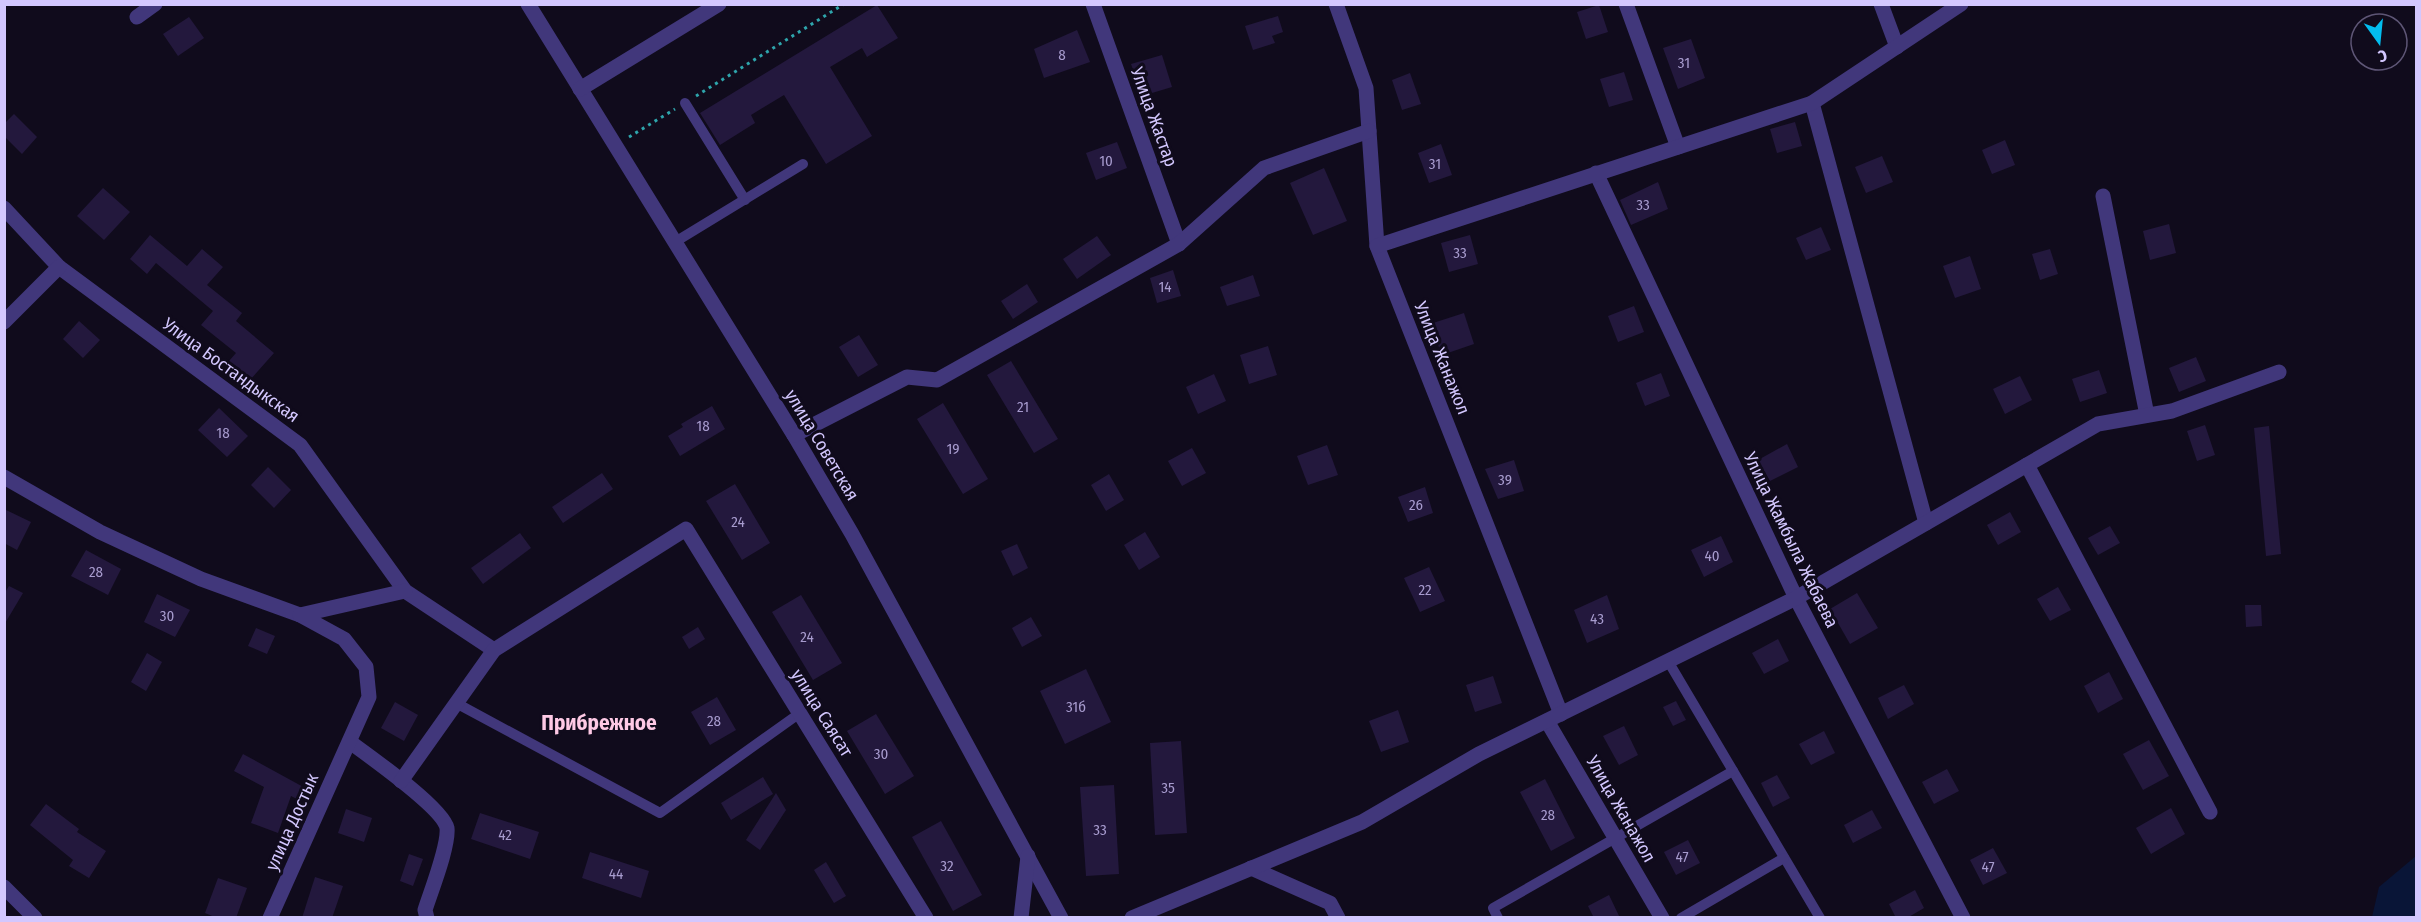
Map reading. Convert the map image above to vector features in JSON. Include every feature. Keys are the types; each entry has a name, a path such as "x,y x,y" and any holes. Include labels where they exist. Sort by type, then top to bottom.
{"street":[{"path":"137,17 155,4"},
{"name":"улица Советская","path":"528,4 794,435 852,534 1062,918"},
{"path":"580,89 719,4"},
{"name":"Улица Жастар","path":"1093,4 1179,244"},
{"name":"Улица Жанажол","path":"1336,4 1366,88 1377,246 1561,714"},
{"path":"1626,4 1678,147"},
{"path":"1881,4 1897,47"},
{"path":"1377,246 1812,103 1961,4"},
{"path":"1812,103 1926,523"},
{"path":"794,435 907,377 937,380 1179,244 1264,168 1369,131"},
{"name":"Улица Жамбыла Жабаева","path":"1596,173 1796,598 1963,918"},
{"path":"2103,196 2147,415"},
{"name":"Улица Бостандыкская","path":"4,208 59,267 300,445 405,591 494,650"},
{"path":"4,322 59,267"},
{"path":"1132,918 1362,822 1479,754 1796,598 2098,424 2172,411 2278,372"},
{"path":"2027,465 2210,812"},
{"path":"4,477 100,532 201,579 300,615 344,639 366,667 369,697 350,742 440,814 447,826 447,840 425,910 427,918"},
{"name":"улица Саясат","path":"494,650 686,529 926,918"},
{"path":"300,615 405,591"},
{"path":"401,781 494,650"},
{"name":"Улица Жанажол","path":"1547,721 1662,918"},
{"name":"улица Достык","path":"270,918 350,742"},
{"path":"1021,918 1028,856"},
{"path":"1251,868 1330,903 1338,918"},
{"path":"4,887 35,918"}],"lane":[{"path":"685,103 745,200"},
{"path":"675,242 802,164"},
{"path":"1668,661 1820,918"},
{"path":"456,703 660,813 800,713"},
{"path":"1498,918 1492,908 1733,771"},
{"path":"1681,918 1784,858"}],"path":[{"path":"615,146 844,4"}],"water":[{"path":"2416,856 2416,917 2372,917 2379,887"}],"building":[{"path":"877,5 898,38 867,57 862,48 830,67 872,136 826,164 784,95 751,115 755,123 720,145 700,113"},
{"path":"1599,5 1608,32 1586,39 1577,12"},
{"path":"1278,16 1283,32 1272,36 1275,43 1253,50 1245,26"},
{"path":"189,17 204,38 178,56 163,34"},
{"path":"1077,30 1090,62 1044,78 1034,49"},
{"path":"1691,39 1705,78 1678,89 1663,48"},
{"path":"1162,55 1172,87 1142,96 1131,64"},
{"path":"1624,72 1633,100 1609,107 1600,79"},
{"path":"1410,73 1421,104 1402,110 1392,80"},
{"path":"14,114 37,137 22,154 4,136 4,124"},
{"path":"1795,122 1802,146 1777,153 1770,129"},
{"path":"2005,140 2015,165 1992,174 1982,150"},
{"path":"1117,142 1127,168 1096,180 1086,153"},
{"path":"1441,144 1452,175 1429,183 1418,153"},
{"path":"1882,156 1893,182 1866,193 1855,167"},
{"path":"1324,168 1347,221 1313,235 1290,183"},
{"path":"1658,182 1668,209 1631,225 1620,200"},
{"path":"103,188 130,212 104,240 77,216"},
{"path":"2169,224 2176,253 2150,260 2143,231"},
{"path":"1821,227 1831,250 1806,260 1796,238"},
{"path":"150,235 187,266 202,249 223,267 207,285 242,313 236,321 274,353 251,379 229,361 236,353 201,325 213,311 156,263 147,274 130,259"},
{"path":"1470,235 1478,264 1449,272 1441,243"},
{"path":"1097,236 1111,255 1077,279 1063,259"},
{"path":"2050,249 2058,274 2040,280 2032,254"},
{"path":"1970,256 1981,289 1955,298 1943,266"},
{"path":"1173,270 1181,296 1157,303 1150,278"},
{"path":"1253,275 1260,296 1227,306 1220,287"},
{"path":"1027,284 1038,302 1013,319 1001,301"},
{"path":"1634,306 1644,332 1618,342 1608,316"},
{"path":"1464,313 1474,344 1442,355 1430,324"},
{"path":"79,321 100,340 83,358 63,339"},
{"path":"859,335 878,365 858,377 839,347"},
{"path":"1268,346 1277,375 1249,384 1240,355"},
{"path":"2196,357 2206,381 2179,392 2169,368"},
{"path":"1011,361 1058,439 1034,453 987,375"},
{"path":"2099,370 2107,393 2080,402 2072,379"},
{"path":"1661,373 1670,396 1645,406 1636,383"},
{"path":"1214,374 1226,401 1198,414 1186,387"},
{"path":"2020,376 2032,400 2005,414 1993,389"},
{"path":"943,403 988,479 963,494 917,419"},
{"path":"712,406 725,429 680,456 668,436 683,427 681,424"},
{"path":"219,408 248,436 227,457 198,430"},
{"path":"2205,425 2215,455 2197,461 2187,431"},
{"path":"2269,426 2281,554 2266,556 2254,428"},
{"path":"1787,444 1798,467 1770,481 1758,460"},
{"path":"1327,445 1338,475 1308,485 1297,456"},
{"path":"1192,448 1206,473 1182,486 1168,461"},
{"path":"1514,460 1524,491 1498,499 1485,469"},
{"path":"268,467 291,490 274,508 251,485"},
{"path":"602,473 613,489 563,523 552,507"},
{"path":"1109,474 1124,500 1106,511 1091,485"},
{"path":"735,484 770,543 742,560 706,501"},
{"path":"1425,487 1433,513 1408,522 1398,497"},
{"path":"4,509 31,522 17,550 4,543"},
{"path":"2010,512 2021,532 1998,545 1987,525"},
{"path":"2110,526 2120,543 2098,555 2088,538"},
{"path":"1145,532 1160,557 1139,570 1124,545"},
{"path":"520,533 531,548 483,584 471,568"},
{"path":"1721,536 1733,562 1704,577 1691,550"},
{"path":"1017,544 1028,568 1013,576 1001,551"},
{"path":"86,550 121,569 108,595 71,576"},
{"path":"1429,567 1445,601 1420,612 1404,578"},
{"path":"9,586 23,593 4,625 4,594"},
{"path":"2058,587 2071,610 2050,621 2037,599"},
{"path":"1857,593 1878,628 1850,644 1830,609"},
{"path":"157,594 190,610 175,637 144,622"},
{"path":"801,595 842,663 813,680 772,612"},
{"path":"1607,595 1619,629 1587,643 1574,610"},
{"path":"2245,605 2261,605 2262,626 2246,627"},
{"path":"1031,617 1042,636 1022,647 1012,628"},
{"path":"698,627 705,639 689,649 682,637"},
{"path":"256,628 275,636 267,654 248,646"},
{"path":"1778,639 1789,661 1764,674 1752,653"},
{"path":"147,653 162,662 146,691 131,682"},
{"path":"1086,669 1111,722 1065,744 1040,691"},
{"path":"2109,672 2123,699 2098,713 2084,686"},
{"path":"1493,676 1502,703 1475,712 1466,685"},
{"path":"1904,685 1914,704 1888,719 1878,698"},
{"path":"717,697 736,730 710,745 691,712"},
{"path":"1676,701 1686,720 1673,726 1663,707"},
{"path":"395,702 418,715 404,741 381,728"},
{"path":"1398,710 1409,742 1381,752 1369,721"},
{"path":"876,714 914,776 885,794 847,731"},
{"path":"1624,726 1638,755 1619,765 1603,736"},
{"path":"1824,731 1835,753 1811,765 1799,744"},
{"path":"2149,740 2169,776 2143,790 2123,754"},
{"path":"1181,741 1187,833 1155,835 1150,743"},
{"path":"243,754 307,789 301,801 291,796 278,833 251,823 264,787 234,771"},
{"path":"1947,769 1959,791 1934,804 1922,782"},
{"path":"1777,775 1790,798 1773,807 1761,783"},
{"path":"763,777 773,794 731,820 721,803"},
{"path":"1545,779 1575,838 1551,851 1520,792"},
{"path":"1114,785 1119,874 1086,876 1080,787"},
{"path":"776,793 786,810 760,850 746,840"},
{"path":"46,804 79,829 77,832 106,851 89,878 69,866 73,860 30,825"},
{"path":"2171,808 2185,834 2151,854 2136,828"},
{"path":"346,809 372,818 364,842 338,833"},
{"path":"1872,810 1882,828 1853,843 1844,825"},
{"path":"480,813 539,832 530,859 471,839"},
{"path":"941,821 982,895 953,911 912,837"},
{"path":"1688,840 1700,863 1676,875 1664,852"},
{"path":"1993,848 2007,873 1983,885 1970,860"},
{"path":"590,852 649,871 641,898 582,878"},
{"path":"409,854 423,859 413,886 400,881"},
{"path":"826,862 846,896 834,903 814,870"},
{"path":"315,877 343,886 332,918 302,918"},
{"path":"218,878 247,888 236,918 217,918 205,913"},
{"path":"1915,890 1924,908 1907,918 1896,918 1889,904"},
{"path":"1609,895 1620,918 1594,918 1588,906"}],"district":[{"name":"Прибрежное","path":"599,723"}]}
